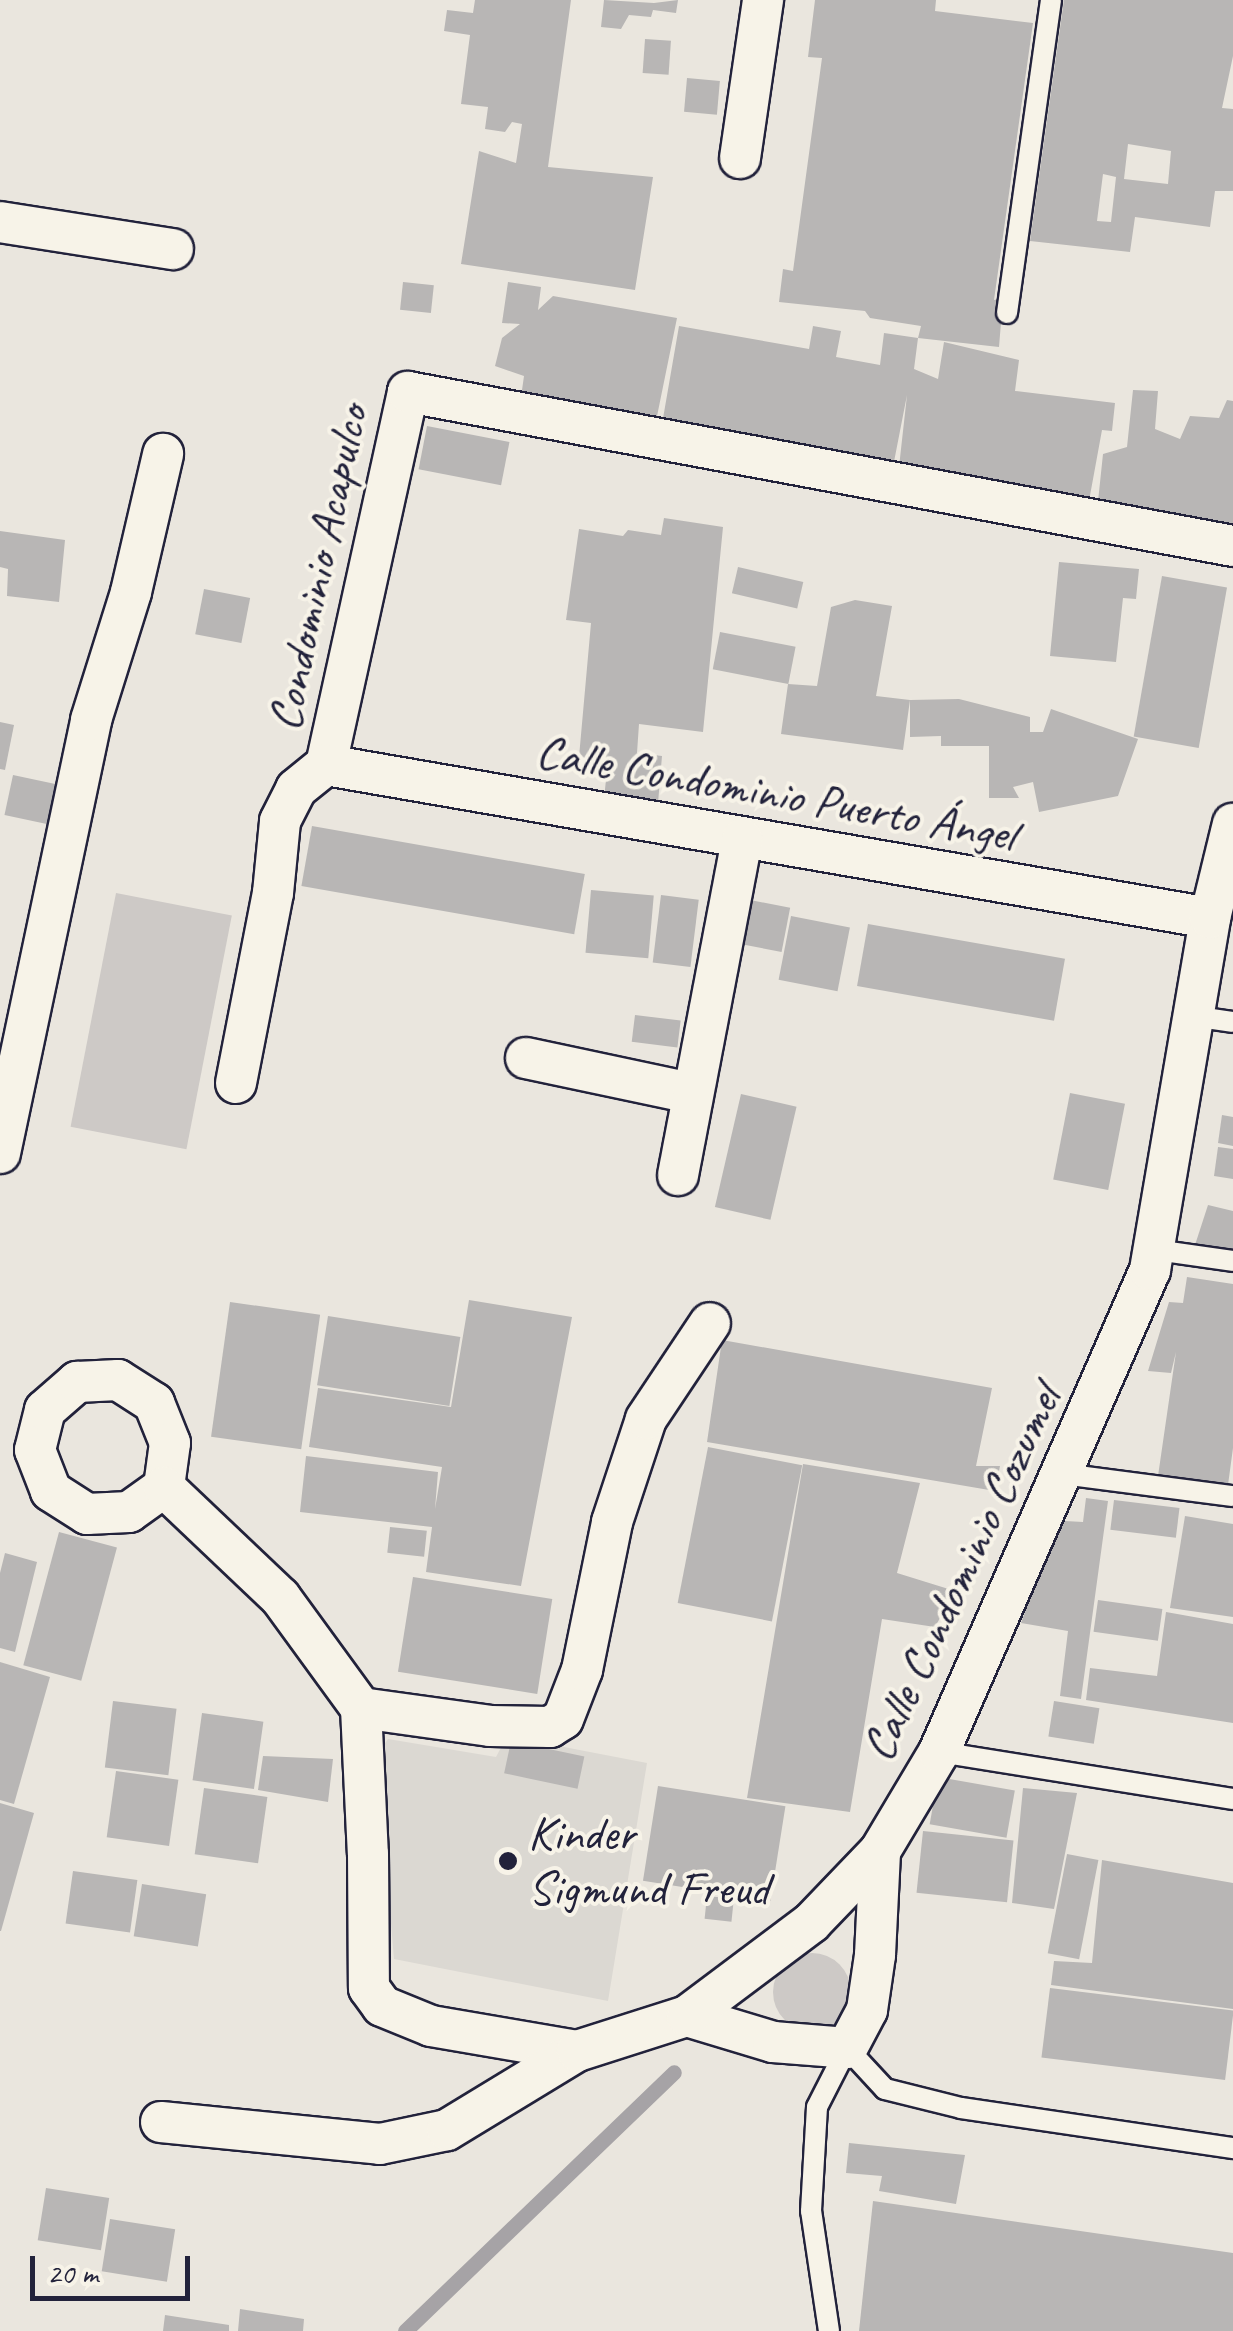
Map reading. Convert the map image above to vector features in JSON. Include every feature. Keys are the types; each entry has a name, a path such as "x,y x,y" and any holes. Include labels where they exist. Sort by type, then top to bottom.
{"street":[{"path":"740,158 763,0"},
{"path":"0,222 173,248"},
{"name":"Condominio Acapulco","path":"326,765 408,392 1233,546"},
{"path":"0,1153 91,720 131,592 163,454"},
{"path":"236,1083 273,893 280,821 296,789 326,765"},
{"name":"Calle Condominio Puerto Ángel","path":"326,765 1210,918"},
{"name":"Calle Condominio Cozumel","path":"161,2122 380,2144 447,2130 577,2051 687,2016 811,1923 880,1851 939,1752 1063,1474 1156,1250 1192,1016 1233,824"},
{"path":"678,1175 742,839"},
{"path":"526,1058 691,1093"},
{"path":"360,1708 490,1726 550,1727 563,1718 582,1670 612,1522 646,1420 710,1322"},
{"path":"164,1488 280,1597 360,1708 368,1854 368,1988 382,2006 430,2026 577,2051"},
{"path":"687,2016 774,2042 848,2048 866,2010 875,1955 880,1851"}],"lane":[{"path":"1007,314 1051,0"},
{"path":"1192,1016 1233,1022"},
{"path":"1156,1250 1233,1262"},
{"path":"1063,1474 1233,1496"},
{"path":"939,1752 1233,1799"},
{"path":"829,2331 812,2211 817,2107 848,2048 885,2089 961,2108 1233,2148"}],"shaded area":[{"path":"116,893 232,916 186,1149 71,1127"},
{"name":"Kinder Sigmund Freud","path":"507,1736 647,1763 608,2001 394,1959 377,1755 388,1739 496,1757"},
{"path":"812,1953 827,1956 839,1965 848,1977 848,2007 839,2019 827,2028 812,2031 797,2028 785,2019 776,2007 773,1992 776,1977 785,1965 797,1956"}],"building":[{"path":"475,0 571,0 548,167 653,177 635,290 461,264 479,151 516,163 522,124 512,122 505,132 485,129 488,107 461,104 470,35 444,31 447,10 473,13"},
{"path":"604,0 678,0 676,13 653,10 651,17 629,15 621,29 601,27"},
{"path":"815,0 936,0 935,11 1033,23 994,300 1003,298 999,347 918,338 921,326 870,318 865,311 779,302 783,269 793,271 822,58 808,57"},
{"path":"1064,0 1233,0 1233,56 1222,108 1233,109 1233,191 1215,191 1210,227 1135,217 1130,252 1030,241","holes":["1128,144 1171,151 1168,184 1124,179","1103,174 1116,177 1111,222 1097,221"]},
{"path":"645,39 671,41 669,75 643,73"},
{"path":"687,78 720,81 717,115 684,112"},
{"path":"403,282 434,285 431,313 400,310"},
{"path":"508,282 541,287 538,310 553,296 677,318 655,426 520,404 524,376 495,366 502,338 520,324 502,323"},
{"path":"679,326 809,349 813,326 841,331 836,357 880,365 884,333 918,338 914,369 938,379 944,342 1019,360 1015,391 1115,403 1112,431 1102,430 1089,501 899,467 907,395 892,472 661,430"},
{"path":"1133,390 1158,391 1155,429 1180,439 1190,416 1219,418 1227,400 1233,401 1233,524 1218,522 1216,534 1097,511 1103,454 1127,447"},
{"path":"427,426 509,442 501,485 419,469"},
{"path":"664,518 723,527 703,732 639,724 637,753 662,756 657,815 603,808 608,761 579,757 591,623 566,620 579,529 623,536 628,530 661,535"},
{"path":"0,531 65,540 59,602 7,596 8,569 0,567"},
{"path":"1059,562 1139,569 1136,599 1123,598 1116,662 1050,656"},
{"path":"738,567 803,582 797,608 732,593"},
{"path":"1162,576 1227,587 1199,748 1134,737"},
{"path":"204,589 250,598 241,643 195,634"},
{"path":"855,600 892,606 876,696 910,700 903,750 781,734 788,684 817,686 831,607"},
{"path":"720,632 796,647 788,684 713,669"},
{"path":"959,699 1030,717 1030,732 1043,732 1051,709 1138,739 1118,796 1039,812 1033,782 1013,787 1019,798 989,798 989,746 941,746 941,736 910,737 910,700"},
{"path":"0,722 14,725 5,770 0,769"},
{"path":"13,775 60,785 51,825 4,815"},
{"path":"312,826 585,874 574,934 301,886"},
{"path":"591,890 654,895 648,958 586,953"},
{"path":"661,895 699,900 690,967 653,962"},
{"path":"745,899 790,908 782,952 736,943"},
{"path":"791,916 850,927 837,991 779,980"},
{"path":"868,924 1065,959 1054,1021 857,986"},
{"path":"635,1015 681,1021 677,1047 632,1042"},
{"path":"1070,1093 1125,1104 1108,1190 1053,1179"},
{"path":"741,1094 797,1107 770,1220 715,1207"},
{"path":"1222,1115 1233,1117 1233,1146 1218,1143"},
{"path":"1218,1147 1233,1149 1233,1179 1214,1176"},
{"path":"1208,1205 1233,1211 1233,1252 1195,1245"},
{"path":"1187,1277 1233,1284 1233,1448 1228,1485 1158,1476 1176,1352 1171,1373 1148,1371 1169,1302 1183,1303"},
{"path":"469,1300 572,1317 521,1586 426,1572 432,1527 300,1512 306,1456 438,1472 435,1509 442,1467 309,1447 318,1388 451,1407"},
{"path":"230,1302 320,1315 301,1449 211,1437"},
{"path":"328,1316 460,1337 449,1406 317,1385"},
{"path":"722,1340 992,1388 976,1466 1000,1466 995,1491 707,1442"},
{"path":"708,1447 802,1465 772,1621 678,1603"},
{"path":"803,1464 920,1483 897,1573 955,1591 935,1627 882,1619 850,1812 747,1798"},
{"path":"1086,1498 1108,1501 1081,1699 1060,1696 1068,1631 1021,1623 1036,1581 1030,1580 1065,1521 1083,1522"},
{"path":"1114,1500 1180,1508 1176,1538 1110,1530"},
{"path":"1185,1516 1233,1524 1233,1617 1170,1608"},
{"path":"390,1527 427,1531 424,1557 387,1553"},
{"path":"59,1532 117,1548 81,1681 23,1665"},
{"path":"5,1553 37,1562 15,1652 0,1648 0,1573"},
{"path":"413,1577 552,1599 537,1694 398,1672"},
{"path":"1098,1600 1162,1609 1158,1641 1094,1632"},
{"path":"1166,1612 1233,1624 1233,1723 1086,1700 1090,1668 1157,1676"},
{"path":"0,1662 50,1677 14,1804 0,1800"},
{"path":"113,1701 177,1709 168,1775 105,1768"},
{"path":"1054,1701 1099,1708 1094,1744 1048,1737"},
{"path":"202,1713 263,1722 254,1789 193,1780"},
{"path":"511,1741 584,1757 577,1789 504,1773"},
{"path":"263,1756 333,1759 328,1802 258,1790"},
{"path":"116,1771 178,1780 169,1846 107,1837"},
{"path":"938,1777 1015,1791 1006,1838 930,1824"},
{"path":"658,1786 785,1806 770,1901 643,1881"},
{"path":"204,1788 267,1797 258,1863 195,1854"},
{"path":"1023,1788 1077,1793 1054,1909 1012,1903"},
{"path":"0,1803 34,1813 1,1931 0,1931"},
{"path":"923,1831 1014,1841 1007,1902 917,1893"},
{"path":"1067,1854 1098,1860 1079,1959 1048,1953"},
{"path":"1102,1860 1233,1883 1233,2009 1051,1985 1054,1961 1092,1963"},
{"path":"73,1871 137,1880 130,1933 66,1923"},
{"path":"142,1884 206,1894 198,1947 134,1936"},
{"path":"707,1896 734,1899 731,1922 705,1919"},
{"path":"1050,1988 1233,2010 1225,2080 1041,2057"},
{"path":"849,2143 965,2155 956,2204 879,2191 882,2176 846,2173"},
{"path":"46,2188 109,2198 101,2250 38,2240"},
{"path":"873,2201 1233,2253 1233,2331 859,2331"},
{"path":"110,2219 175,2229 167,2282 102,2271"},
{"path":"240,2309 304,2319 303,2331 238,2331"},
{"path":"165,2315 229,2325 229,2331 163,2331"}],"waterway":[{"path":"405,2331 674,2072"}],"place":[{"name":"Kinder Sigmund Freud","path":"508,1861"}]}
